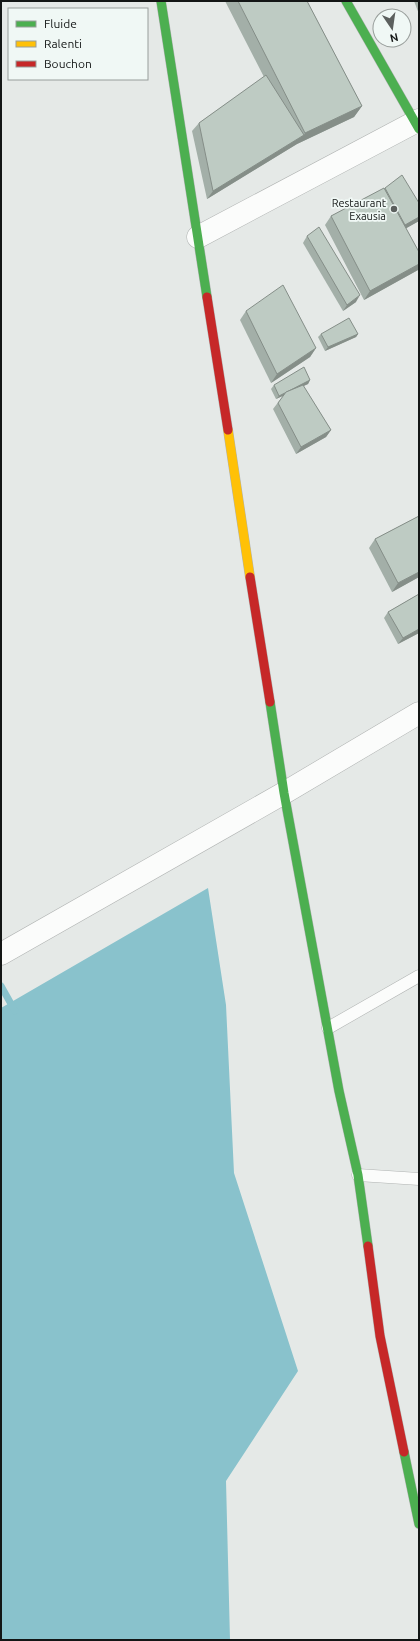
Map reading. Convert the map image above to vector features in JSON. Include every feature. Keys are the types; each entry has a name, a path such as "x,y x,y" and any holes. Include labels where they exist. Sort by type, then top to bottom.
{"street":[{"path":"161,1 284,793 339,1091 358,1175 380,1336 419,1524"},
{"path":"198,237 418,124 346,1"},
{"path":"1,954 284,793 419,713"}],"lane":[{"path":"328,1028 419,976"},
{"path":"358,1175 419,1179"}],"water":[{"path":"208,888 226,1005 234,1173 298,1371 226,1481 230,1640 1,1640 1,1008"}],"building":[{"path":"238,1 307,1 362,106 305,133"},
{"path":"266,75 304,135 213,191 199,123"},
{"path":"402,175 419,203 419,217 405,225 385,188"},
{"path":"384,188 419,252 419,264 370,291 331,216"},
{"path":"319,227 360,295 347,305 307,236"},
{"path":"283,285 316,348 277,374 246,311"},
{"path":"349,318 358,334 328,347 321,334"},
{"path":"304,367 310,380 279,396 274,385"},
{"path":"303,385 331,430 301,447 278,403 286,392"},
{"path":"419,516 419,572 398,583 375,539"},
{"path":"419,594 419,629 403,638 388,612"}],"waterway":[{"path":"1,986 15,1011"}],"traffic: fast":[{"path":"161,1 207,297"},
{"path":"346,1 419,129"},
{"path":"270,702 284,793 339,1091 358,1175 368,1246"},
{"path":"404,1452 419,1524"}],"traffic: slow":[{"path":"228,430 250,577"}],"traffic: jam":[{"path":"207,297 228,430"},
{"path":"250,577 270,702"},
{"path":"368,1246 380,1336 404,1452"}],"place":[{"name":"Restaurant Exausia","path":"394,209"}]}
